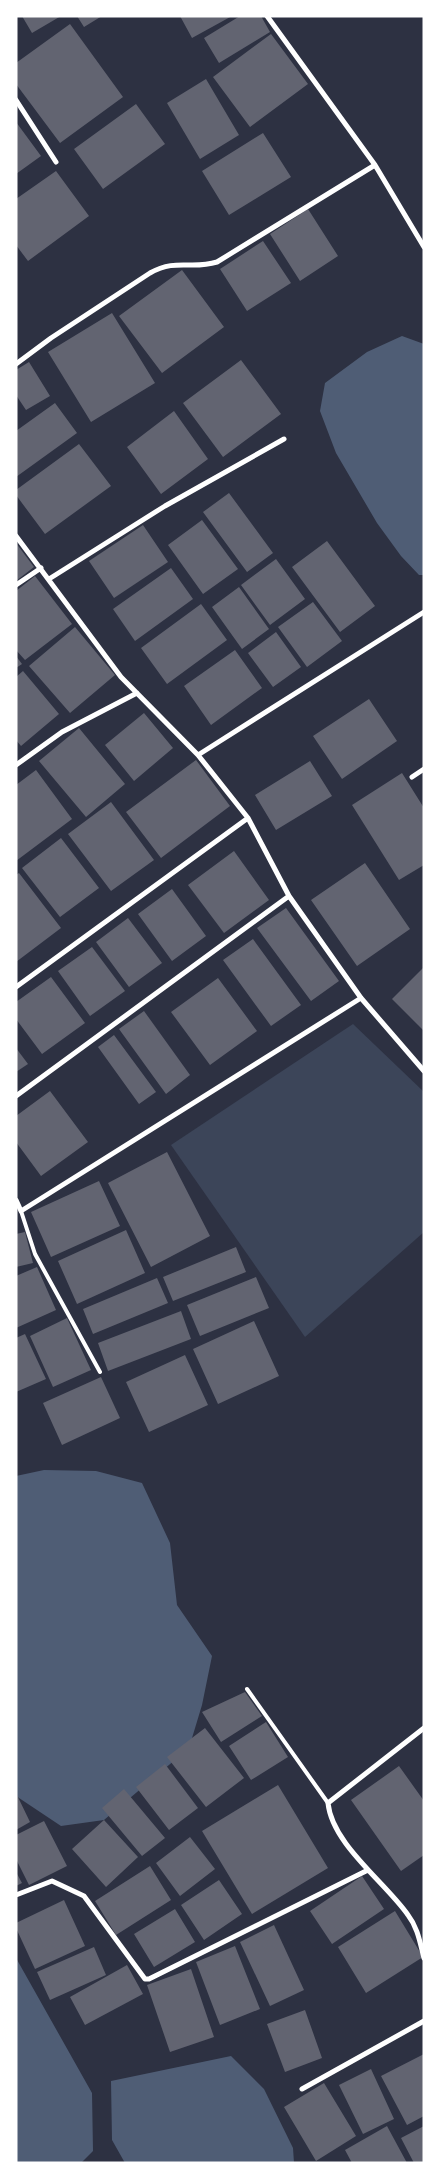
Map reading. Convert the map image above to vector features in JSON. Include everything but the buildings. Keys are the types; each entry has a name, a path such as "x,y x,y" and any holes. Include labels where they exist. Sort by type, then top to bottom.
{"street":[{"path":"267,16 375,165 424,247"},
{"path":"16,100 56,162"},
{"path":"16,364 51,338 157,269 175,264 204,266 217,262 375,165"},
{"path":"49,579 164,506 284,439"},
{"path":"16,536 121,677 198,755 248,818 289,896 361,998 424,1071"},
{"path":"16,584 41,568"},
{"path":"198,755 424,612"},
{"path":"16,764 62,732 137,693"},
{"path":"412,776 424,769"},
{"path":"16,987 248,818"},
{"path":"16,1096 289,896"},
{"path":"16,1200 21,1211 361,998"},
{"path":"424,1728 328,1803 333,1825 368,1870 408,1914 416,1929 424,1958"},
{"path":"16,1895 52,1881 84,1896 142,1977 149,1979 368,1870"},
{"path":"302,2090 424,2021"}],"lane":[{"path":"21,1211 35,1254 100,1372"},
{"path":"247,1689 328,1803"}],"shaded area":[{"path":"402,336 424,344 424,575 419,575 401,556 377,523 336,453 320,411 325,383 367,352"},
{"path":"353,1024 424,1092 424,1232 305,1337 171,1145"},
{"path":"44,1470 96,1471 142,1483 170,1543 177,1605 212,1656 202,1705 189,1748 104,1820 61,1826 16,1796 16,1476"},
{"path":"16,1958 92,2093 93,2151 81,2163 16,2163"},
{"path":"231,2056 264,2089 293,2148 294,2163 125,2163 112,2140 111,2081"}]}
